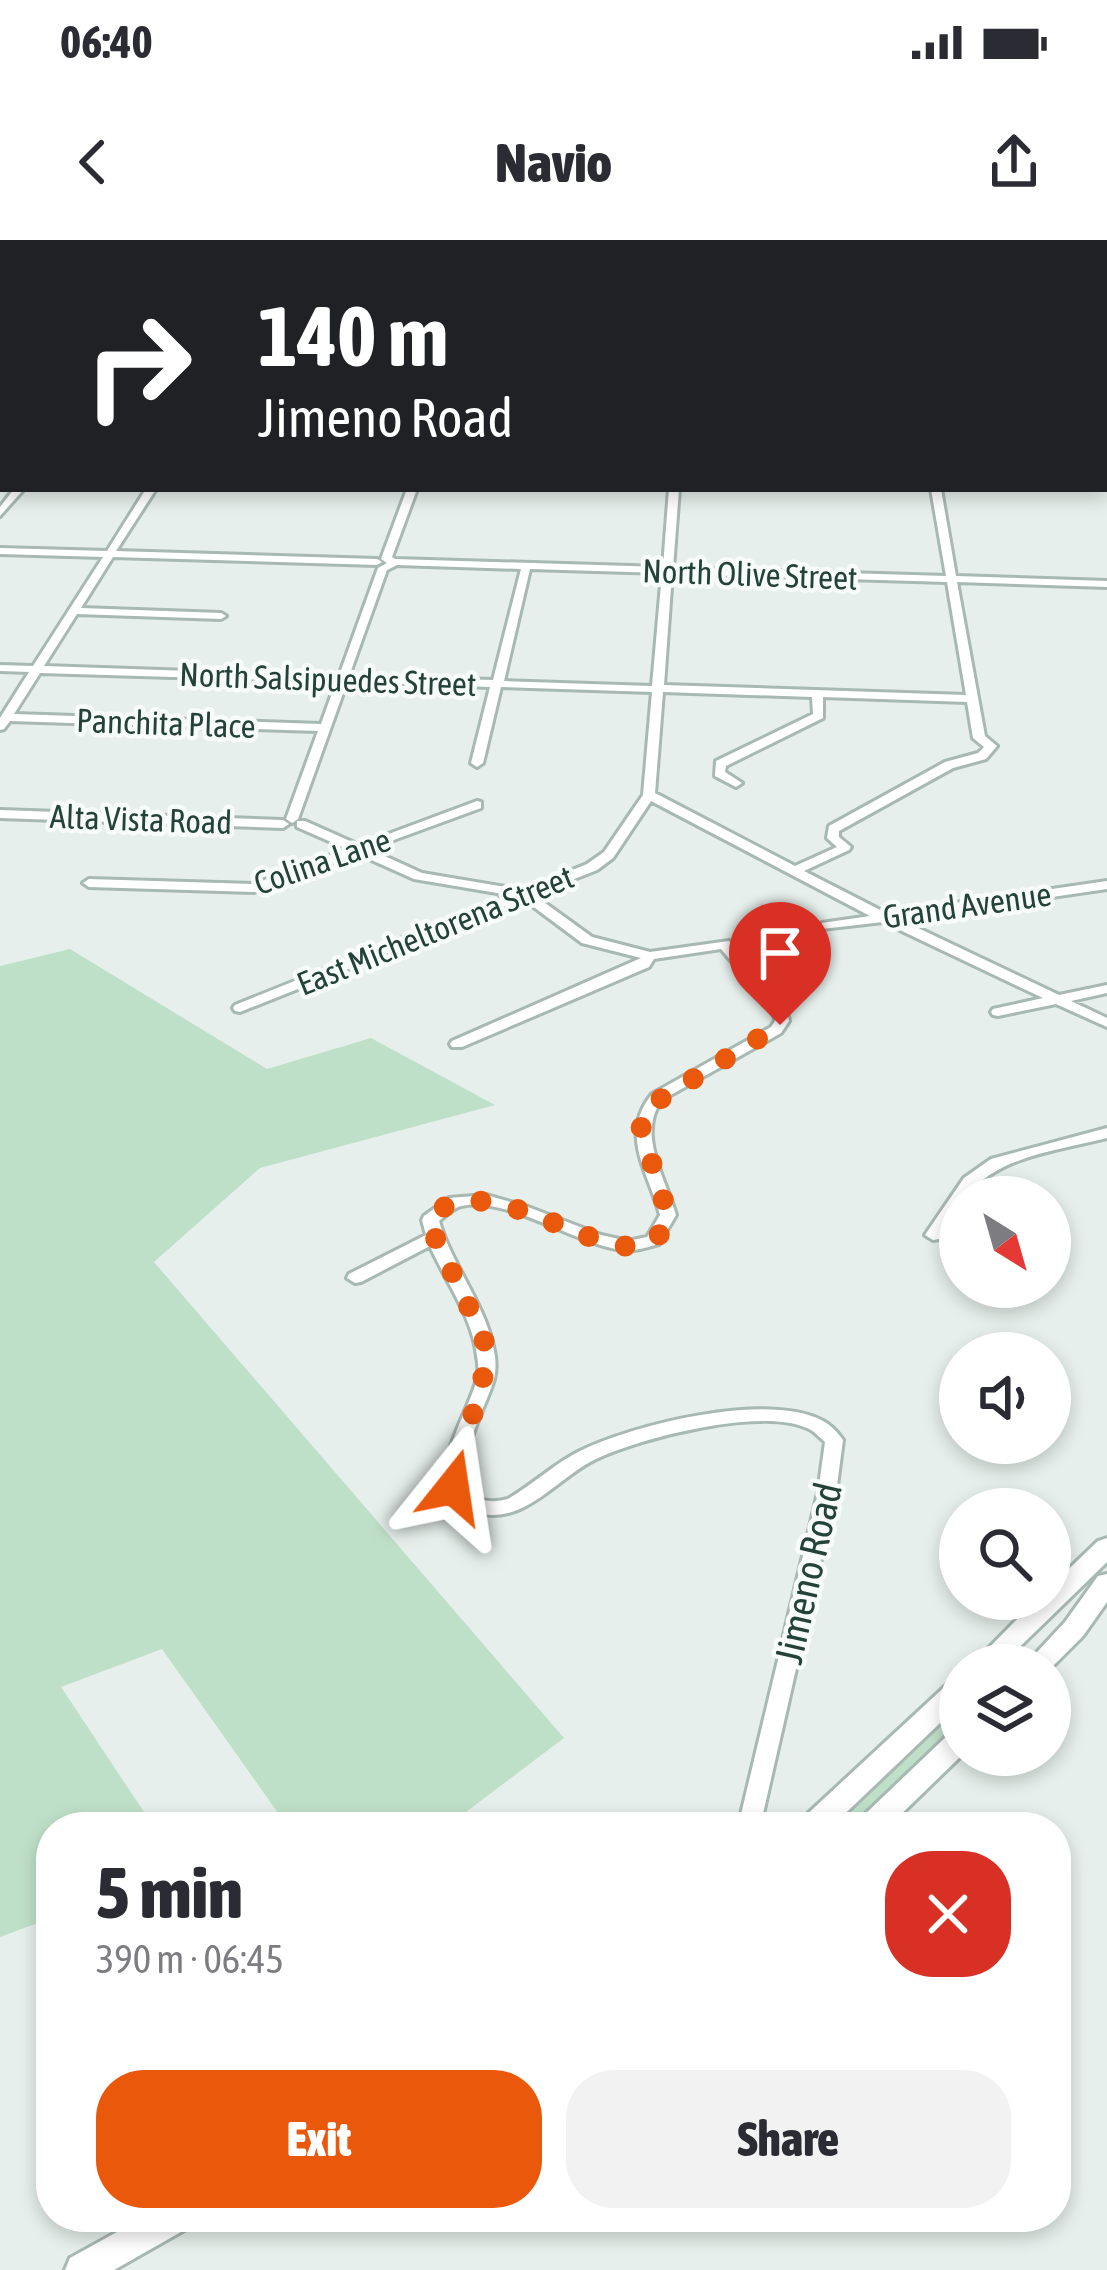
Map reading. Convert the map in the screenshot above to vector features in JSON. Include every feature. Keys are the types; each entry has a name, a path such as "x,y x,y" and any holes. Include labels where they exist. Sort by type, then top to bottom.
{"street":[{"path":"3,722 149,492"},
{"path":"292,822 339,680 411,492"},
{"name":"East Micheltorena Street","path":"240,1008 592,867 609,855 649,795 674,492"},
{"path":"798,869 841,851 844,847 833,838 833,829 949,765 982,756 992,746 980,738 937,492"},
{"name":"North Olive Street","path":"0,551 1107,584"},
{"path":"476,763 526,567"},
{"path":"74,610 221,616"},
{"name":"North Salsipuedes Street","path":"0,668 972,699"},
{"path":"736,783 719,773 720,764 819,716 817,694"},
{"name":"Panchita Place","path":"3,722 325,728"},
{"path":"649,795 884,917 1107,1023"},
{"name":"Colina Lane","path":"89,883 254,888 477,805"},
{"name":"Alta Vista Road","path":"0,814 292,822 419,876 524,894 587,940 650,956"},
{"name":"Grand Avenue","path":"827,926 1107,885"},
{"path":"356,1277 435,1238 430,1220 434,1214 466,1200 520,1207 604,1244 634,1244 659,1233 668,1215 641,1128 646,1108 770,1034 782,1021 781,1010 724,944 650,956 644,964 458,1044"},
{"path":"998,1012 1107,989"},
{"path":"933,1235 970,1181 998,1162 1107,1133"},
{"name":"Jimeno Road","path":"435,1238 483,1336 488,1359 487,1375 452,1478 466,1503 503,1509 609,1445 686,1423 793,1416 814,1421 834,1440 827,1492 752,1812"},
{"path":"1007,1644 1107,1547"},
{"path":"1059,1644 1107,1583"},
{"path":"828,1812 939,1708"},
{"path":"886,1812 939,1760"},
{"path":"82,2270 149,2232"}],"green space":[{"path":"70,949 267,1069 371,1038 495,1105 260,1168 154,1262 564,1738 466,1812 277,1812 162,1649 61,1687 144,1812 36,1812 36,1924 0,1937 0,966"},
{"path":"939,1716 939,1751 876,1812 838,1812"}],"route":[{"path":"453,1487 488,1359 483,1336 432,1231 434,1214 447,1204 489,1200 520,1207 604,1244 623,1246 652,1238 664,1228 668,1215 641,1128 642,1114 657,1097 780,1025"}]}
